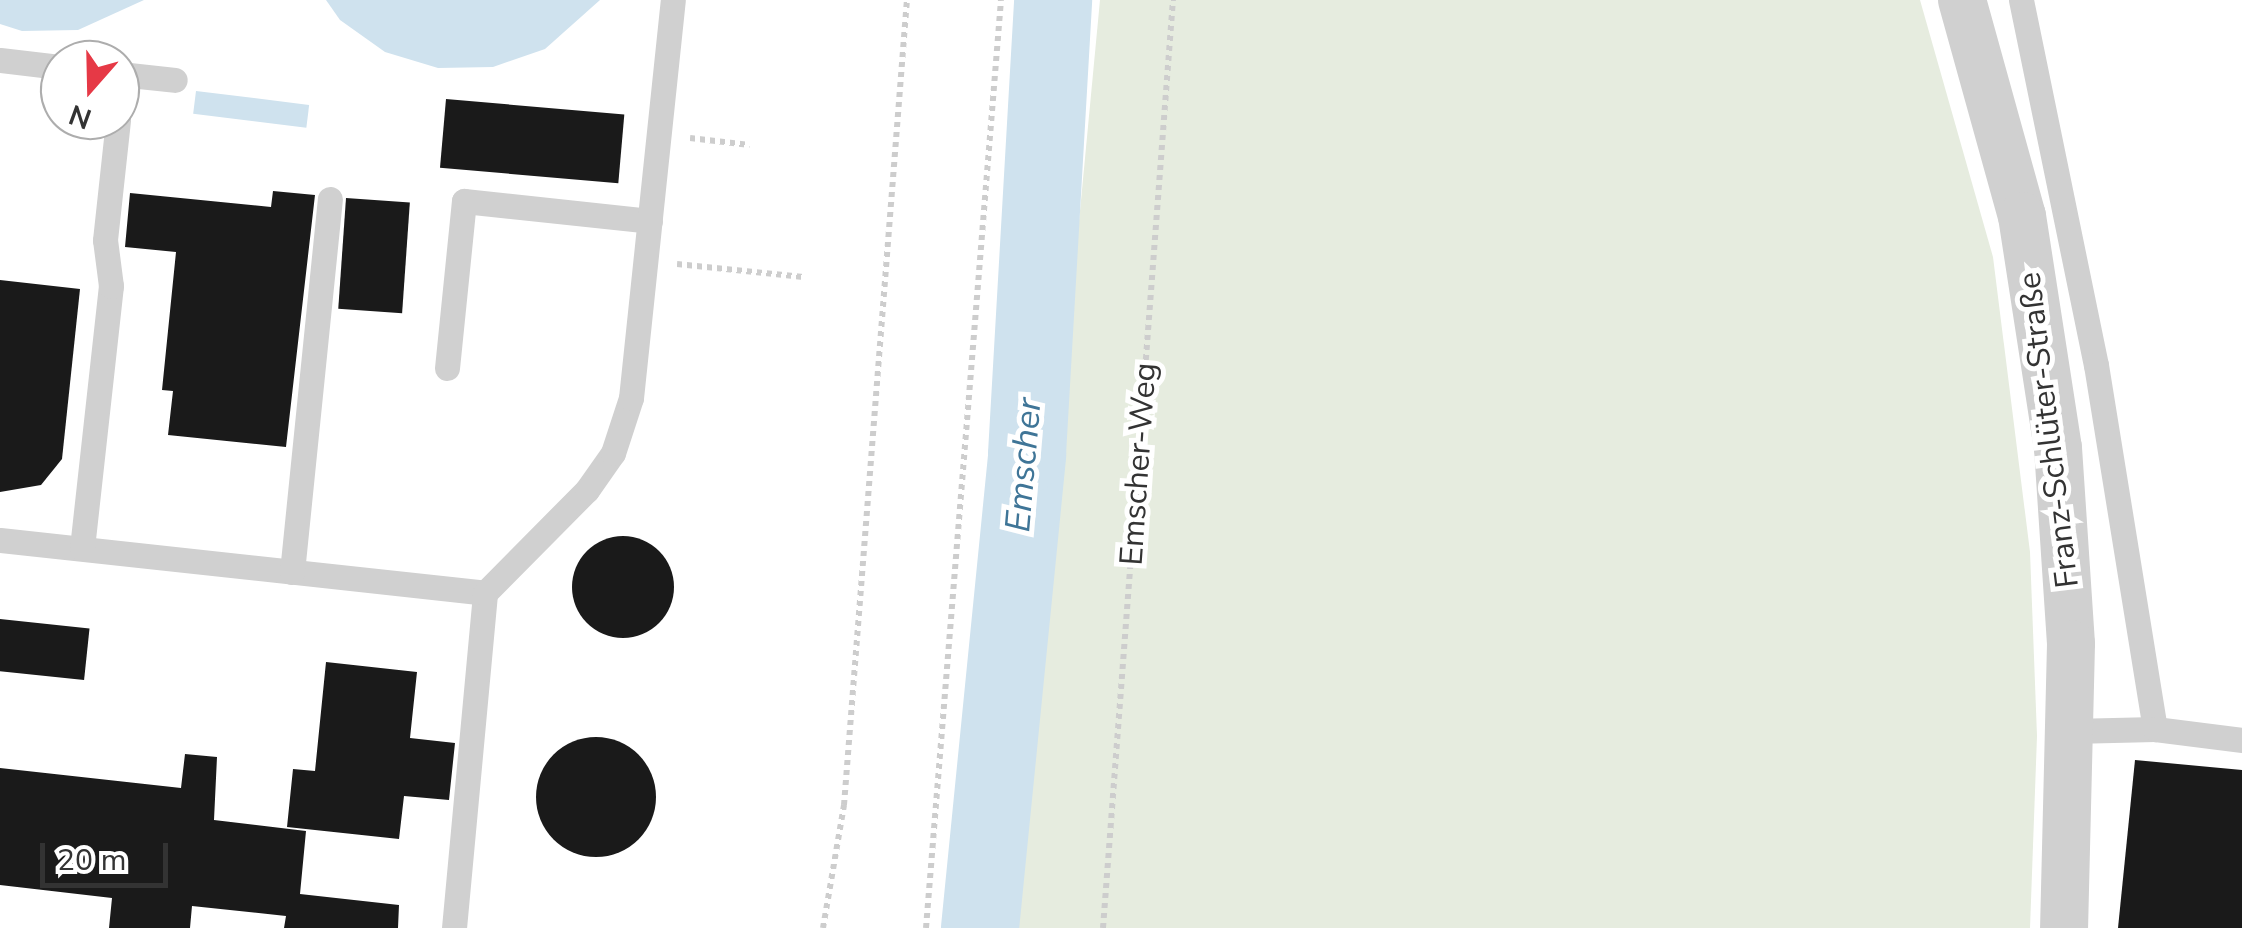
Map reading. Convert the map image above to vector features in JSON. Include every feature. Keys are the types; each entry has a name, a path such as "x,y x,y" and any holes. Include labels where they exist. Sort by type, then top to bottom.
{"street":[{"name":"Franz-Schlüter-Straße","path":"1962,0 2022,216 2058,448 2071,731 2064,928"}],"lane":[{"path":"454,928 486,593 587,490 613,453 631,398 674,0"},
{"path":"2021,0 2096,365 2155,729"},
{"path":"0,60 40,65"},
{"path":"140,81 175,80"},
{"path":"82,548 111,286 105,240 116,140"},
{"path":"292,572 330,200"},
{"path":"447,368 464,201 650,221"},
{"path":"0,540 486,593"},
{"path":"2071,731 2155,729 2242,740"}],"path":[{"path":"823,928 844,805 907,0"},
{"path":"926,928 1001,0"},
{"name":"Emscher-Weg","path":"1103,928 1173,0"},
{"path":"659,135 750,145"},
{"path":"646,261 802,277"}],"shaded area":[{"path":"1100,0 1920,0 1993,257 2030,552 2037,736 2030,928 1012,928"}],"water":[{"path":"0,0 144,0 78,30 22,31 0,24"},
{"path":"326,0 600,0 545,49 493,67 438,68 385,52 340,20"},
{"path":"196,91 309,105 306,128 193,114"}],"building":[{"path":"446,99 624,115 618,183 440,168"},
{"path":"273,191 315,195 286,447 168,435 173,391 162,390 176,252 125,247 130,193 271,207"},
{"path":"346,198 410,202 402,313 338,309"},
{"path":"0,280 80,289 62,459 41,485 0,492"},
{"path":"623,536 652,544 666,558 674,587 666,616 652,630 623,638 594,630 580,616 572,587 580,558 594,544"},
{"path":"0,619 90,628 84,680 0,671"},
{"path":"326,662 417,672 410,738 455,743 449,800 404,796 399,839 287,827 293,769 315,771"},
{"path":"596,737 619,741 639,754 652,774 656,797 652,820 639,840 619,853 596,857 573,853 553,840 540,820 536,797 540,774 553,754 573,741"},
{"path":"185,754 217,757 214,820 306,831 300,894 399,905 398,928 284,928 286,916 192,906 190,928 109,928 112,898 0,885 0,768 181,788"},
{"path":"2135,760 2242,770 2242,928 2118,928"}],"waterway":[{"name":"Emscher","path":"980,928 1027,454 1053,0"}]}
